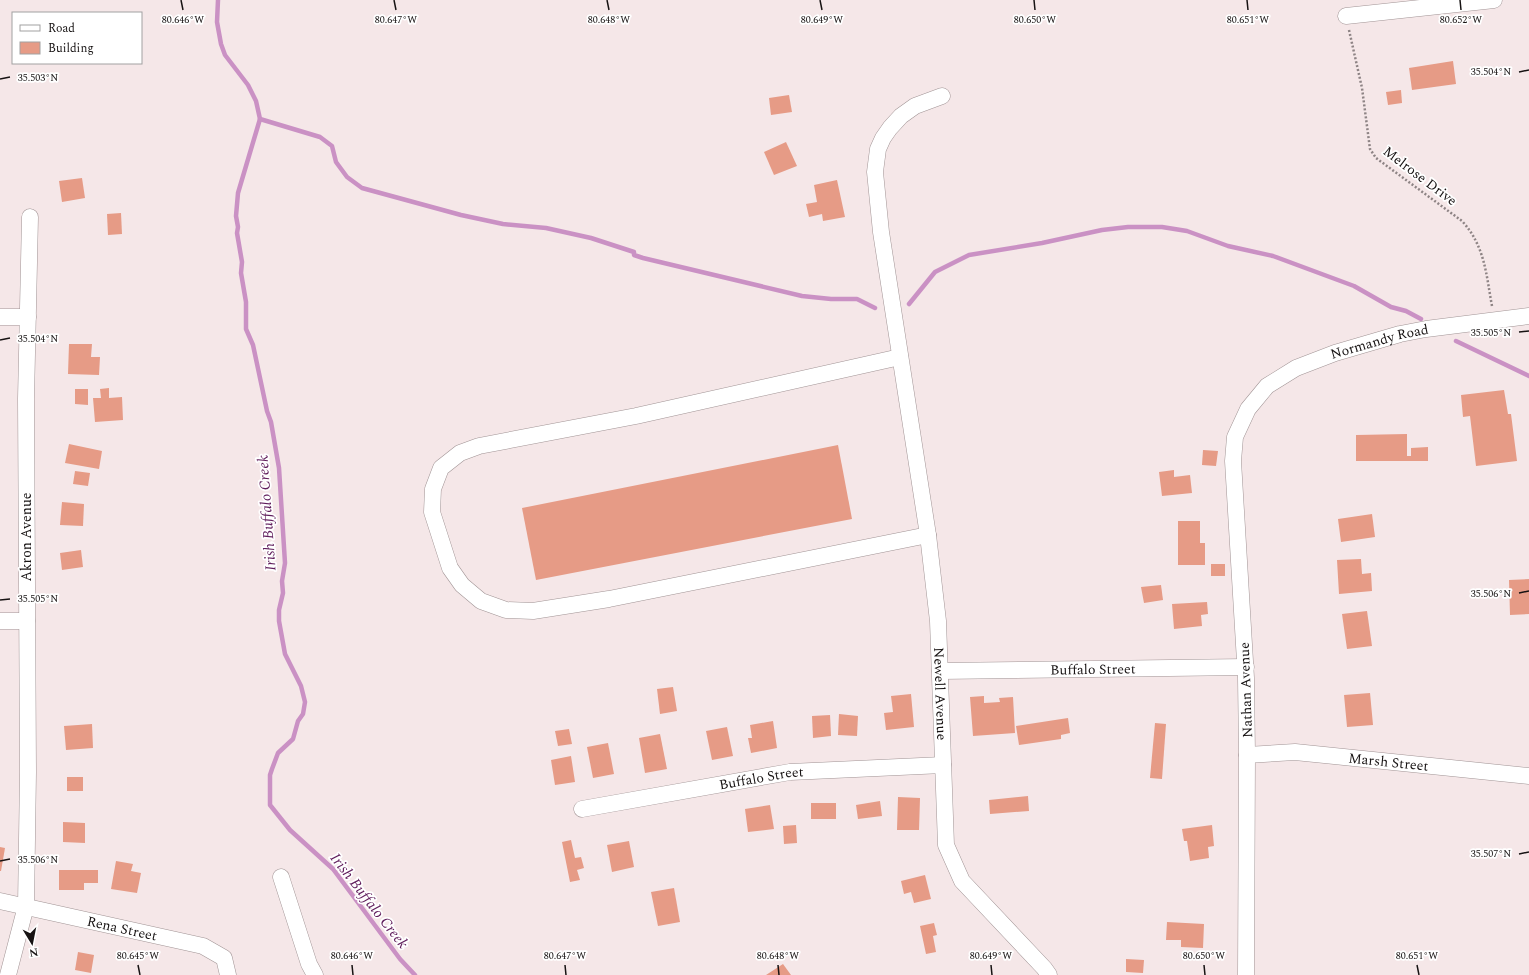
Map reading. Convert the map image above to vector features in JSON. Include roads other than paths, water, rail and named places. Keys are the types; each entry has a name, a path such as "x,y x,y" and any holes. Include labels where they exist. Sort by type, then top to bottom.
{"street":[{"path":"1346,16 1494,0"},
{"name":"Newell Avenue","path":"942,96 915,106 901,116 883,138 876,155 875,172 900,357 928,536 938,621 946,845 962,881 1049,975"},
{"name":"Akron Avenue","path":"8,975 26,906 28,821 26,399 30,217"},
{"name":"Normandy Road","path":"1248,409 1267,386 1296,368 1335,353 1400,334 1426,329 1529,316"},
{"path":"0,317 28,317"},
{"path":"900,357 636,416 479,446 460,453 441,468 433,489 432,512 450,568 462,585 481,601 506,610 533,611 609,599 928,536"},
{"name":"Nathan Avenue","path":"1246,975 1246,667 1233,461 1235,437 1248,409"},
{"path":"0,621 27,621"},
{"name":"Buffalo Street","path":"940,671 1246,667"},
{"name":"Marsh Street","path":"1247,755 1295,752 1529,776"},
{"name":"Buffalo Street","path":"582,809 790,772 943,765"},
{"path":"281,878 309,964 315,975"},
{"name":"Rena Street","path":"0,901 203,946 224,958 228,975"}],"waterway":[{"name":"Irish Buffalo Creek","path":"218,0 217,22 221,44 225,55 248,85 256,101 260,119 238,193 236,216 238,227 237,233 242,262 241,273 246,302 246,329 253,345 267,411 271,422 279,468 285,563 279,621 285,654 301,686 305,702 303,714 298,721 293,739 278,753 272,769 270,775 270,805 290,830 333,869 400,959 415,975"},
{"path":"260,119 320,137 332,146 336,162 347,177 362,188 461,215 503,224 546,228 591,238 634,252 634,255 643,258 802,296 831,299 857,299 875,308"},
{"path":"909,304 935,272 969,255 1042,243 1102,230 1128,227 1162,227 1187,231 1228,246 1273,256 1354,286 1391,307 1406,311 1421,319"},
{"path":"1456,341 1529,376"}]}
